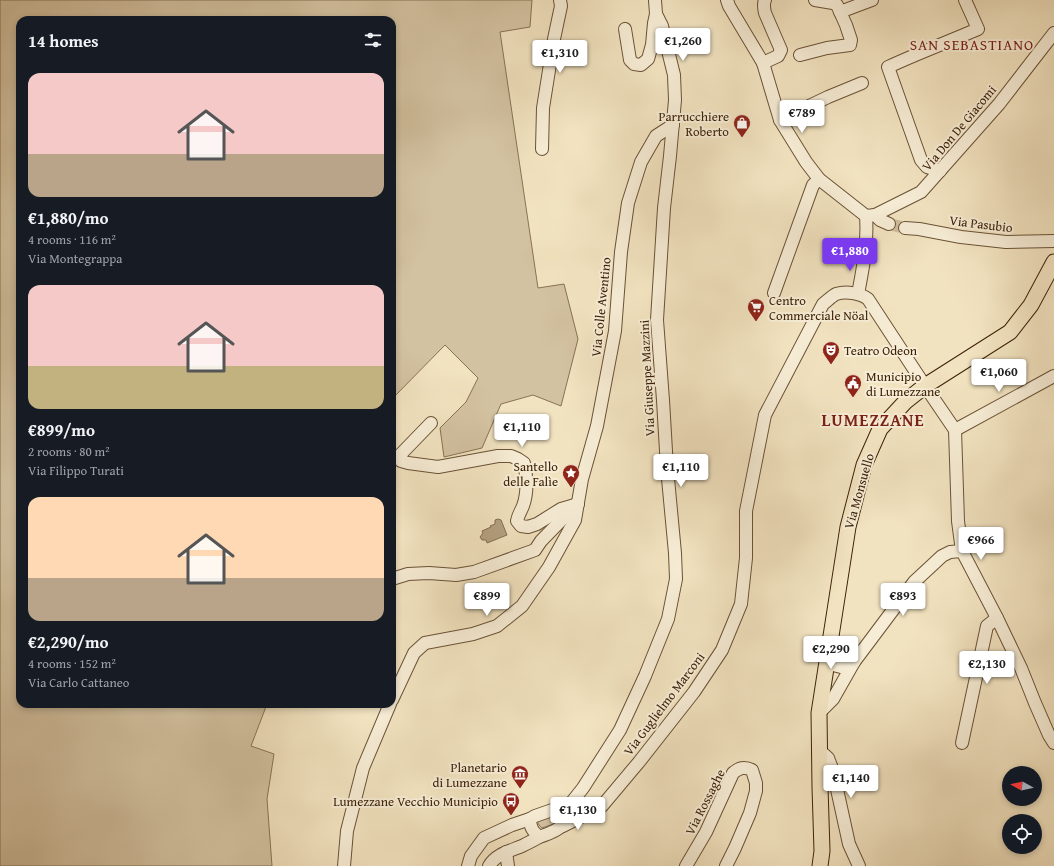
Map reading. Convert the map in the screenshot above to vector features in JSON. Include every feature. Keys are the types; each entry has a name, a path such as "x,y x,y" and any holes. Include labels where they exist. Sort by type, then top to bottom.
{"main road":[{"name":"Via Monsuello","path":"820,866 822,851 819,713 848,527 864,465 880,429 906,401 925,386 1010,332 1031,306 1054,262"}],"street":[{"path":"542,150 542,108 561,6 560,0"},
{"name":"Via Giuseppe Mazzini","path":"468,866 471,856 484,838 512,825 533,828 547,835 564,817 571,803 583,788 620,730 645,676 668,619 676,579 657,320 664,208 672,125 676,100 674,75 662,26 656,14 654,0"},
{"path":"727,0 729,6 763,63 780,120 806,162 819,179 871,216 889,224"},
{"path":"763,63 778,56 781,50 763,7 766,0"},
{"path":"800,55 827,48 850,45 851,40 837,5 815,0"},
{"path":"840,12 872,0"},
{"path":"940,171 927,167 920,160 888,67 978,29 965,0"},
{"name":"Via Giuseppe Mazzini","path":"625,29 630,60 634,64 641,64 648,59 652,45 656,14"},
{"name":"Via Don De Giacomi","path":"871,216 921,192 999,104 1054,33"},
{"path":"780,120 828,97 862,83"},
{"name":"Via Colle Aventino","path":"396,691 414,652 425,643 474,634 497,626 522,606 549,567 575,520 582,479 597,426 615,331 621,252 628,204 641,162 656,136 672,125"},
{"path":"774,293 813,185 819,179"},
{"path":"871,216 867,231 865,254 858,294 868,299 956,430 958,521 962,551 1021,668 1049,735 1054,743"},
{"name":"Via Pasubio","path":"904,228 1006,242 1054,241"},
{"name":"Via Guglielmo Marconi","path":"564,817 581,816 602,806 694,692 722,650 741,604 746,558 746,511 765,415 823,304 836,294 858,294"},
{"path":"956,430 1054,376"},
{"path":"431,423 400,455 402,461 408,464 438,468 498,456 511,456 524,463 527,491 523,505 518,514 517,521 521,526 533,526 561,509 578,504"},
{"path":"396,578 408,574 429,573 456,575 474,572 535,550 541,541 578,504"},
{"path":"819,713 832,699 854,662 914,582 942,556 950,552 962,551"},
{"path":"962,743 987,626 997,618"},
{"path":"827,657 833,665 841,667 854,662"},
{"path":"823,683 844,680"},
{"path":"344,866 347,831 363,768 388,708"},
{"path":"819,750 828,758 833,771 849,844 859,866"},
{"name":"Via Rossaghe","path":"686,866 706,832 733,773 739,768 747,768 752,770 756,783 756,791 750,813 726,866"},
{"name":"Via Giuseppe Mazzini","path":"533,828 535,816 558,808 564,817"},
{"path":"489,866 494,859 500,855 524,845 533,828"},
{"path":"506,852 508,866"}],"shaded area":[{"path":"0,0 532,0 530,27 500,32 538,288 564,284 578,339 561,406 533,395 501,404 482,448 444,457 440,428 466,402 478,378 445,345 396,395 396,16 16,16 16,708 265,708 251,746 274,754 267,799 272,866 0,866"},
{"path":"495,520 501,520 507,535 487,543 486,540 482,540 480,537 483,533 482,531 495,524"},
{"path":"557,813 560,816 560,820 556,823 542,828 539,825 537,821"}],"tunnel":[{"path":"889,224 905,228"}],"place":[{"name":"Parrucchiere Roberto","path":"742,138"},
{"name":"Centro Commerciale Nöal","path":"756,322"},
{"name":"Teatro Odeon","path":"831,365"},
{"name":"Municipio di Lumezzane","path":"853,398"},
{"name":"Santello delle Falìe","path":"571,488"},
{"name":"Planetario di Lumezzane","path":"520,789"},
{"name":"Lumezzane Vecchio Municipio","path":"511,816"}],"district":[{"name":"SAN SEBASTIANO","path":"972,44"},
{"name":"LUMEZZANE","path":"873,419"}]}
